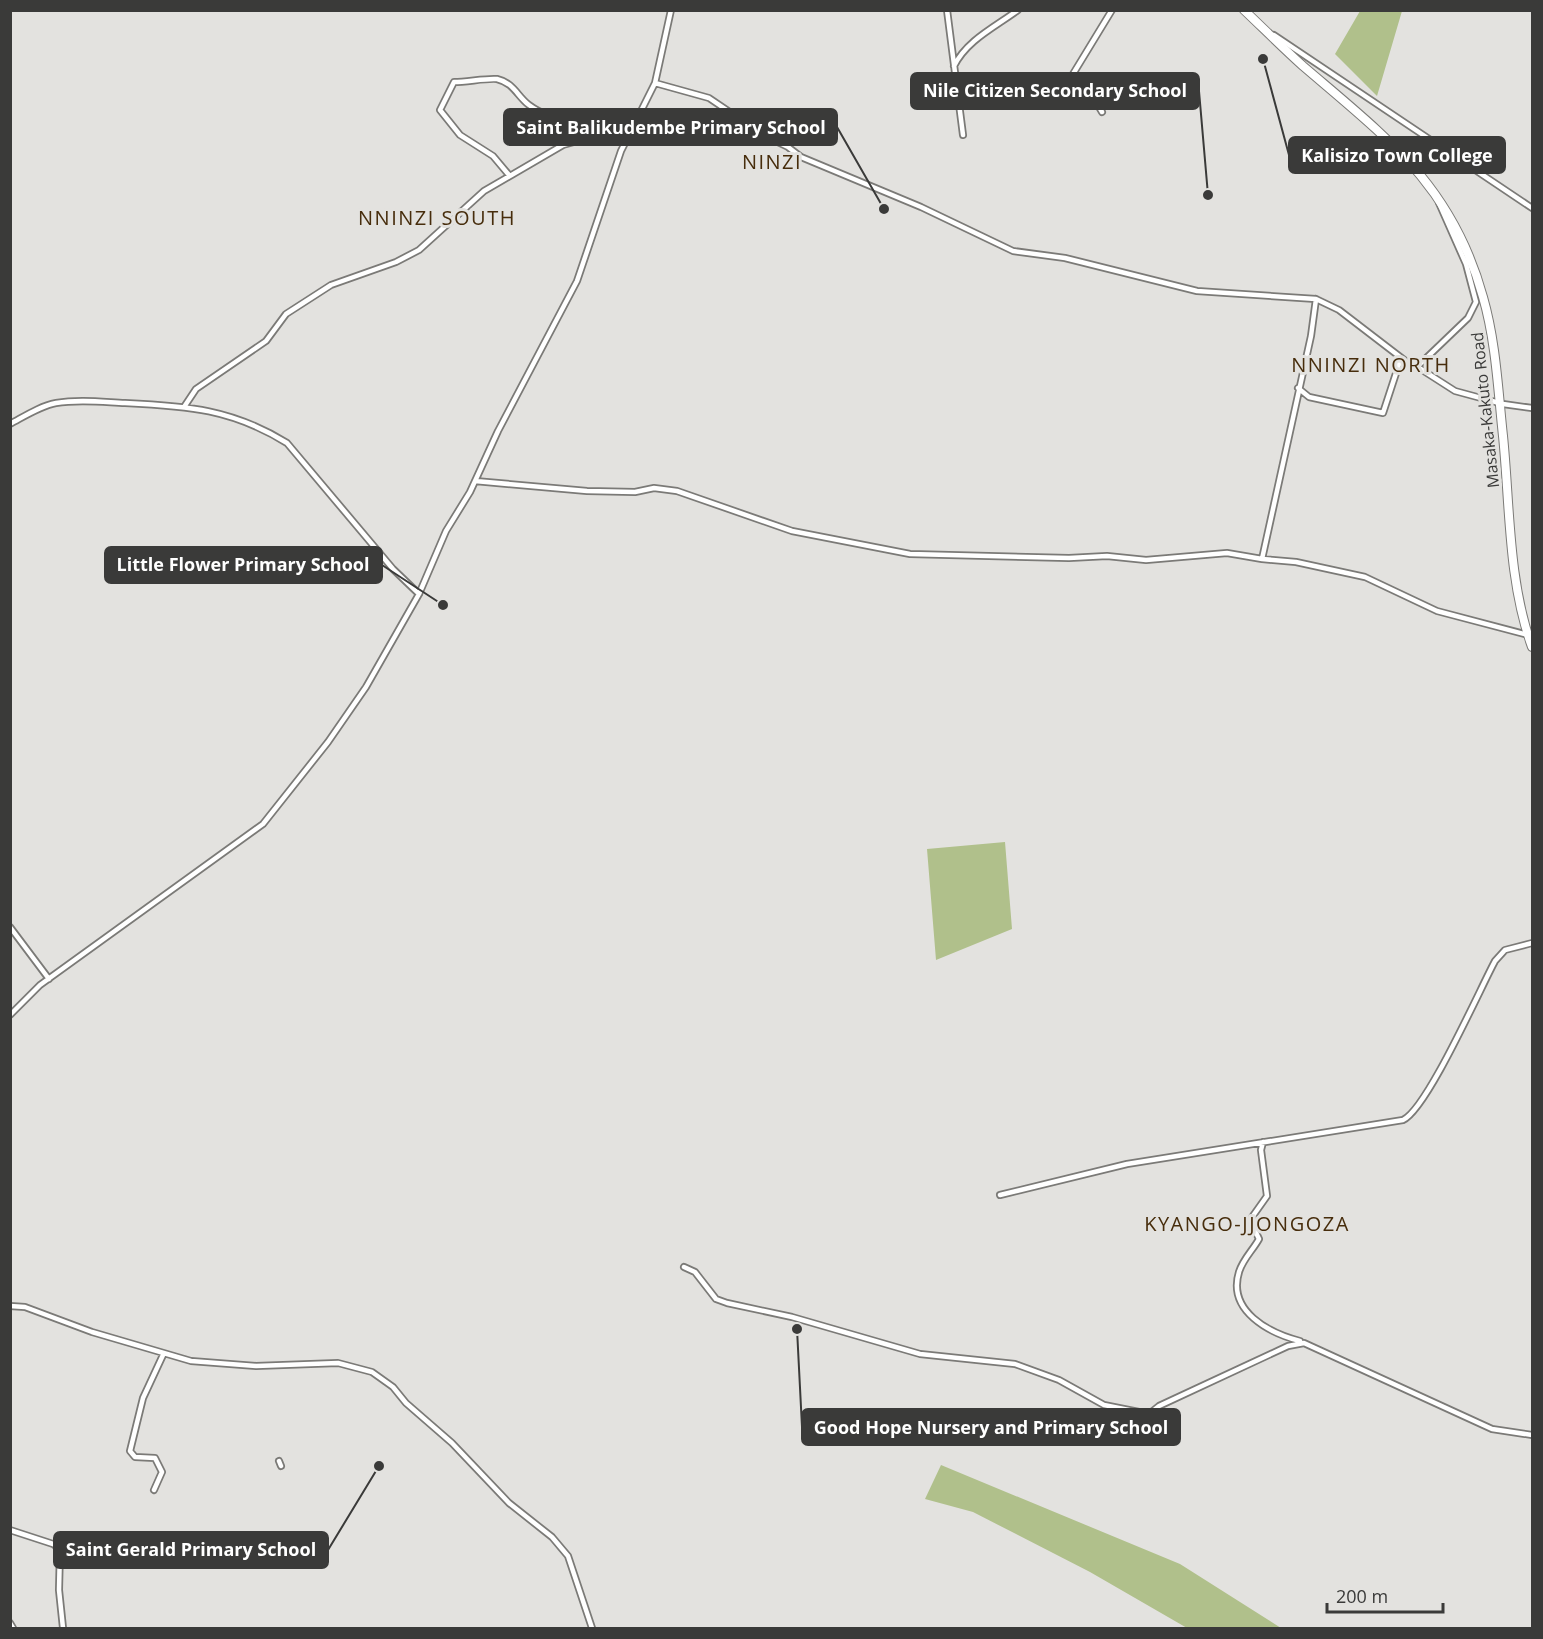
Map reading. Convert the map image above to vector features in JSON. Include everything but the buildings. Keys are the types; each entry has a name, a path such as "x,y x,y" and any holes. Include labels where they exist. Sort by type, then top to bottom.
{"highway":[{"name":"Masaka-Kakuto Road","path":"1244,10 1382,133 1418,170 1439,198 1466,246 1481,289 1494,356 1515,563 1528,635 1533,647"}],"street":[{"path":"10,1015 40,985 263,824 328,742 366,687 419,594 446,531 475,481 577,281 621,151 655,83 671,10"},
{"path":"947,10 963,135"},
{"path":"954,66 960,54 970,43 1018,10"},
{"path":"1102,112 1089,90 1073,74 1112,10"},
{"path":"1260,25 1533,208"},
{"path":"509,175 493,156 460,135 440,110 454,82 475,82 488,79 505,82 516,89 531,106 600,134"},
{"path":"655,83 700,94 801,157 921,207 1013,251 1065,258 1197,291 1316,299 1339,310 1401,358 1455,391 1533,408"},
{"path":"184,407 196,389 266,341 286,314 295,307 331,285 396,262 419,250 434,239 477,196 563,145 632,126"},
{"path":"1416,366 1473,312 1476,302 1471,278 1456,240 1440,210 1439,198"},
{"path":"1262,559 1311,336 1316,299"},
{"path":"1298,388 1309,397 1383,413 1401,358"},
{"path":"10,424 56,403 92,401 184,407 228,415 287,443 393,569 419,594"},
{"path":"475,481 587,491 635,492 654,488 677,491 792,531 910,554 1069,558 1107,556 1146,560 1227,553 1296,562 1365,577 1437,611 1528,635"},
{"path":"10,927 50,979"},
{"path":"1000,1195 1093,1171 1263,1142 1379,1126 1410,1117 1464,1024 1495,961 1505,950 1533,943"},
{"path":"1263,1142 1261,1150 1267,1196 1251,1217 1250,1224 1259,1239 1239,1272 1239,1296 1246,1311 1266,1329 1304,1343 1492,1429 1533,1435"},
{"path":"684,1267 695,1272 716,1299 727,1303 792,1317 920,1354 1015,1364 1059,1380 1097,1402 1143,1414 1288,1346 1304,1343"},
{"path":"10,1306 25,1307 163,1355 191,1361 237,1365 338,1363 357,1366 378,1375 480,1470 508,1503 552,1537 568,1556 592,1629"},
{"path":"154,1490 162,1472 155,1458 135,1457 130,1451 143,1398 163,1355"},
{"path":"10,1530 53,1544 60,1549 59,1590 63,1629"},
{"path":"10,1623 13,1629"}],"green space":[{"path":"1360,11 1402,11 1377,96 1335,54"},
{"path":"1005,842 1012,929 936,960 927,849"},
{"path":"941,1465 1180,1564 1281,1628 1187,1628 1090,1572 973,1512 925,1499"}],"place":[{"name":"Kalisizo Town College","path":"1263,59"},
{"name":"Nile Citizen Secondary School","path":"1208,195"},
{"name":"Saint Balikudembe Primary School","path":"884,209"},
{"name":"Little Flower Primary School","path":"443,605"},
{"name":"Good Hope Nursery and Primary School","path":"797,1329"},
{"name":"Saint Gerald Primary School","path":"379,1466"}],"district":[{"name":"NINZI","path":"772,161"},
{"name":"NNINZI SOUTH","path":"437,217"},
{"name":"NNINZI NORTH","path":"1371,364"},
{"name":"KYANGO-JJONGOZA","path":"1247,1223"}]}
